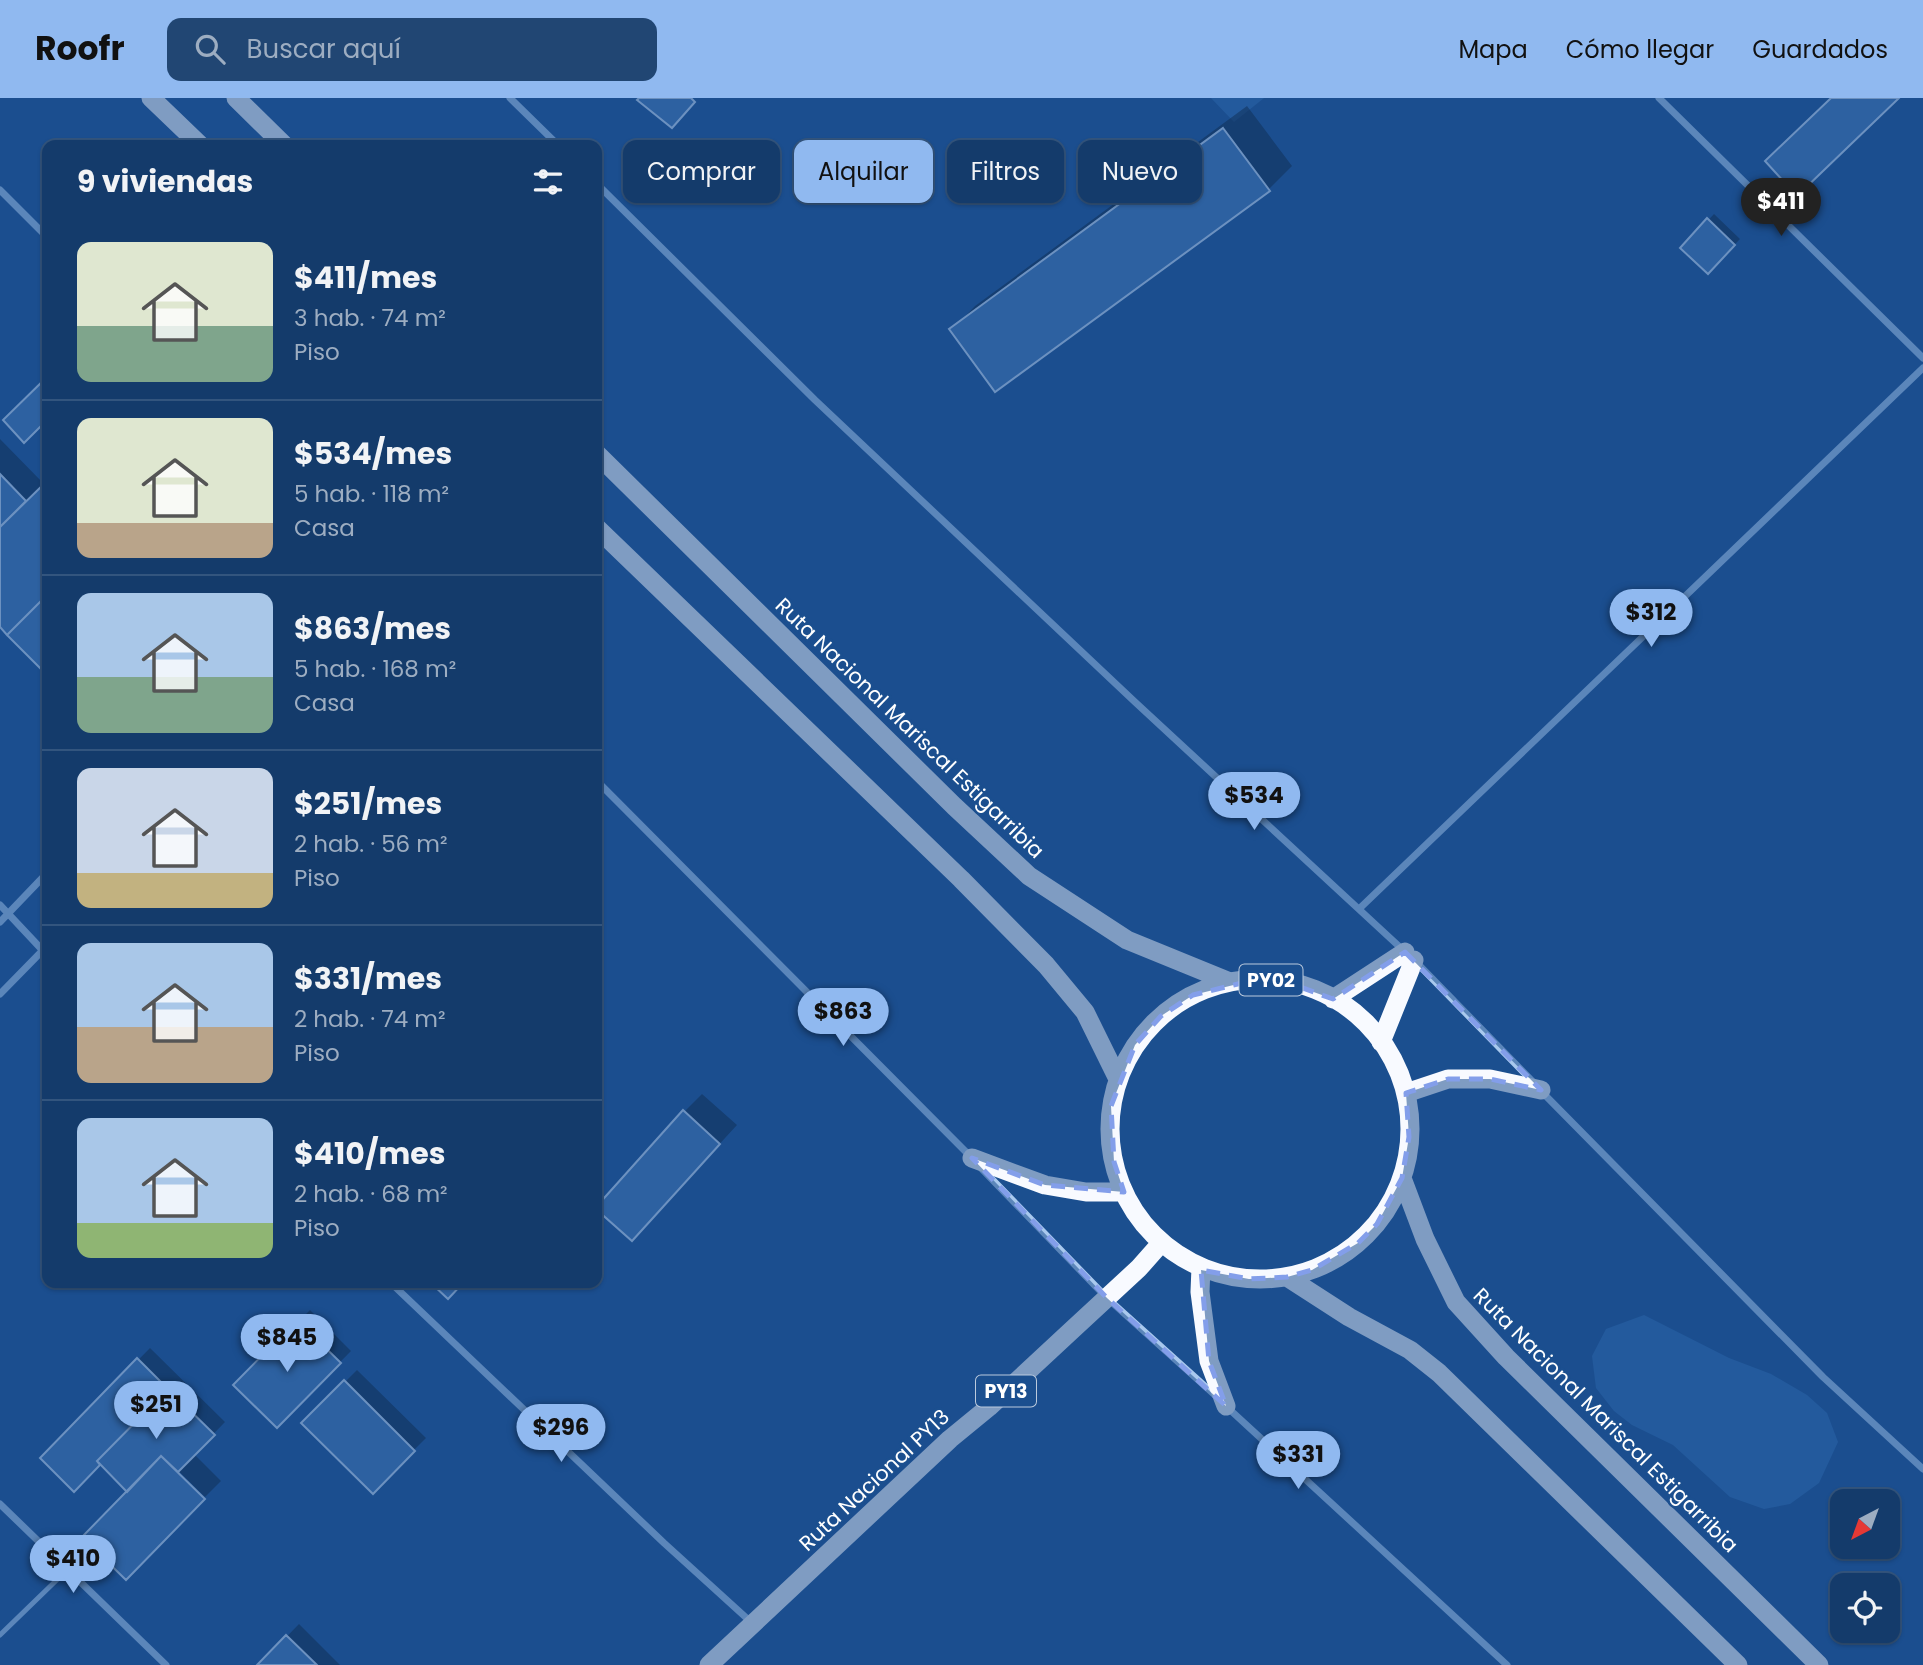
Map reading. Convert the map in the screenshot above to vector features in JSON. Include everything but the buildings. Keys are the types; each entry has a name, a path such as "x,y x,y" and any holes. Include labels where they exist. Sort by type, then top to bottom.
{"highway":[{"path":"151,98 195,140"},
{"path":"236,98 279,140"},
{"name":"Ruta Nacional Mariscal Estigarribia","path":"602,459 954,806 1029,876 1128,940 1230,982"},
{"path":"602,533 952,870 1046,965 1085,1012 1118,1079"},
{"path":"1333,999 1410,956"},
{"path":"1381,1042 1410,956"},
{"name":"PY02","path":"1258,979 1286,982 1333,999 1362,1020 1381,1042 1396,1066 1406,1093 1409,1137 1402,1178 1392,1202 1377,1224 1358,1244 1337,1259 1312,1270 1287,1277 1249,1279 1201,1267 1162,1242 1140,1219 1124,1192 1114,1162 1110,1134 1111,1107 1118,1079 1135,1045 1161,1016 1193,995 1230,982 1258,979"},
{"path":"1406,1093 1448,1079 1490,1079 1541,1090"},
{"path":"972,1157 1045,1185 1086,1192 1124,1192"},
{"name":"Ruta Nacional Mariscal Estigarribia","path":"1402,1178 1424,1239 1456,1301 1506,1357 1819,1665"},
{"name":"Ruta Nacional PY13","path":"709,1665 950,1439 989,1407 1107,1298 1162,1242"},
{"path":"1201,1267 1200,1292 1209,1362 1226,1406"},
{"path":"1287,1277 1349,1317 1410,1350 1439,1373 1738,1665"}],"street":[{"path":"510,98 553,140"},
{"path":"1659,98 1923,358"},
{"path":"602,189 815,400 1326,881 1410,956 1823,1377 1923,1469"},
{"path":"0,190 42,232"},
{"path":"1360,909 1923,368"},
{"path":"602,786 972,1157 1107,1298 1507,1665"},
{"path":"0,922 42,878"},
{"path":"0,905 42,947"},
{"path":"0,994 42,955"},
{"path":"396,1288 752,1623"},
{"path":"0,1504 166,1665"}],"lane":[{"path":"0,1634 67,1570"}],"highlighted area":[{"path":"1405,952 1541,1090 1490,1079 1448,1079 1406,1093 1409,1137 1402,1178 1377,1224 1358,1243 1312,1270 1287,1277 1249,1279 1201,1270 1209,1361 1226,1406 1107,1298 972,1158 1045,1185 1124,1192 1114,1162 1111,1106 1135,1045 1161,1016 1193,995 1258,979 1286,982 1333,999"}],"shaded area":[{"path":"1211,98 1264,98 1234,122"},
{"path":"1644,1315 1729,1358 1771,1374 1807,1395 1827,1413 1838,1442 1819,1483 1790,1504 1764,1509 1730,1497 1673,1445 1632,1425 1614,1411 1596,1388 1592,1356 1606,1329"}]}
